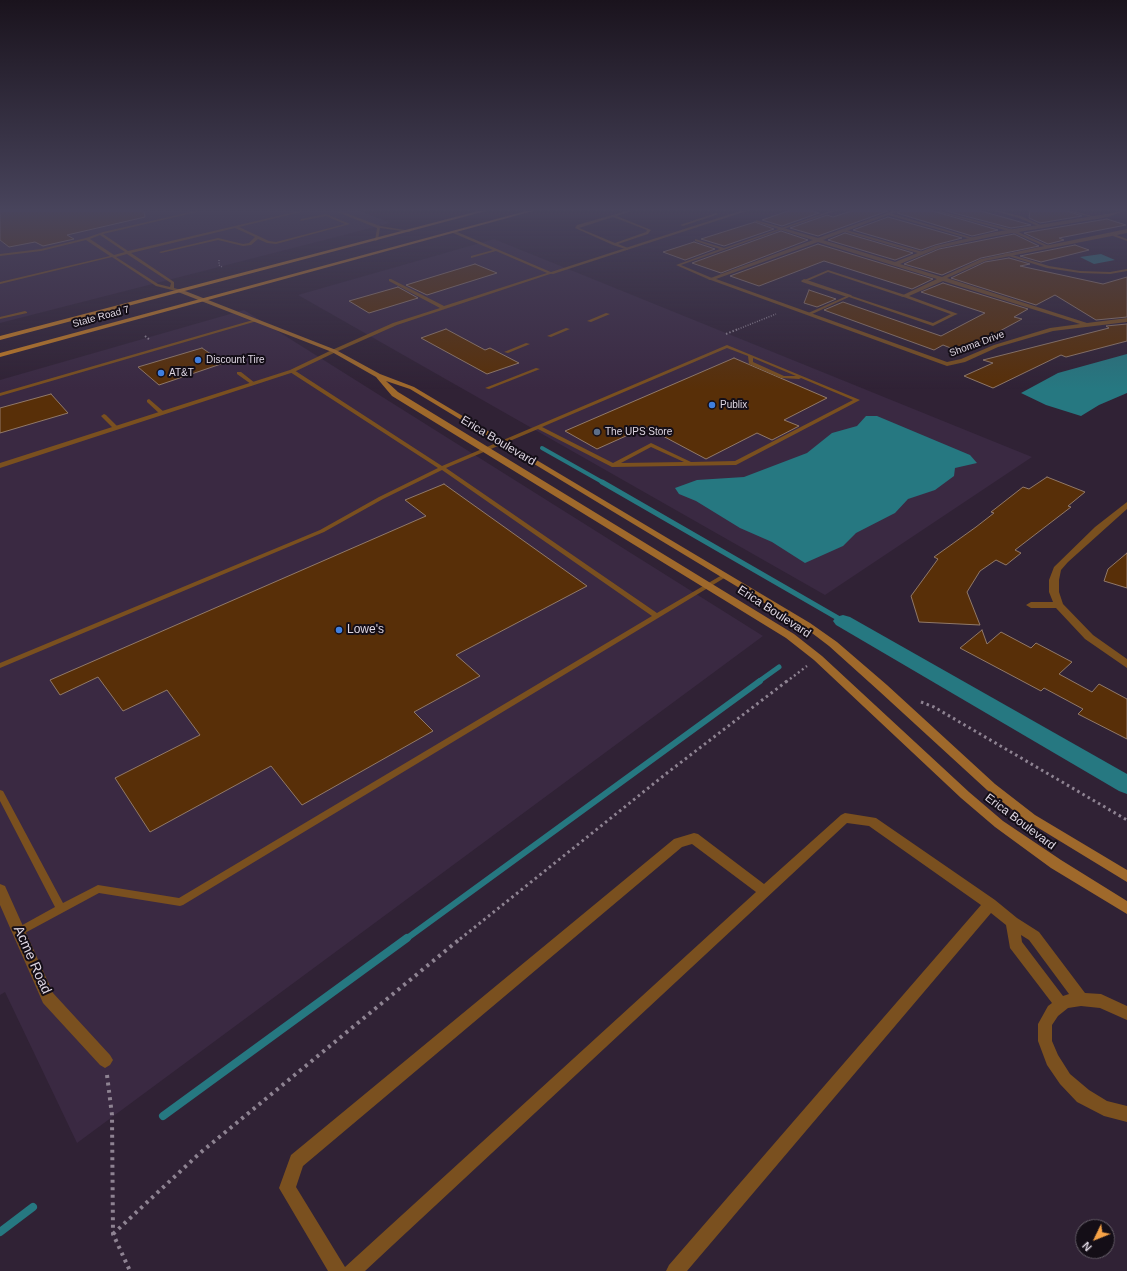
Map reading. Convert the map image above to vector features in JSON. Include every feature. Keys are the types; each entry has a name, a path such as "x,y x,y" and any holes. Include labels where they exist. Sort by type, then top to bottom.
{"main road":[{"name":"State Road 7","path":"0,338 262,270"},
{"name":"State Road 7","path":"0,355 313,270"}],"street":[{"path":"551,273 560,270"},
{"path":"711,279 734,270"},
{"name":"Shoma Drive","path":"915,270 1086,324"},
{"path":"904,296 961,270"},
{"name":"Shoma Drive","path":"711,279 947,364 963,360 996,346 1052,329 1127,320"},
{"path":"804,281 849,296"},
{"name":"Erica Boulevard","path":"180,292 334,351 378,375 412,388 807,625 833,644 991,787 1031,818 1127,877"},
{"path":"904,296 955,314"},
{"path":"0,466 292,370 334,351"},
{"name":"Erica Boulevard","path":"378,375 395,394 790,636 818,658 965,795 999,824 1056,864 1127,908"},
{"path":"1127,505 1098,529 1065,560 1057,569 1054,580 1054,592 1059,605 1089,637 1127,664"},
{"path":"1031,605 1059,605"},
{"path":"352,1271 845,818 872,821 990,904 1012,922 1034,936 1082,999"},
{"path":"338,1271 287,1188 297,1161 678,842 694,838 764,891"},
{"name":"Acme Road","path":"0,890 20,931 48,998 105,1060"},
{"path":"675,1271 990,904"},
{"path":"1012,922 1016,944 1062,1004"},
{"path":"1127,1013 1101,1001 1082,999 1062,1004 1053,1011 1045,1024 1045,1042 1052,1060 1065,1079 1083,1096 1104,1108 1127,1114"}],"lane":[{"path":"0,283 53,270"},
{"path":"134,270 156,285 172,288 180,292"},
{"path":"154,270 173,283 172,288"},
{"path":"545,270 551,273"},
{"name":"Shoma Drive","path":"691,270 711,279"},
{"path":"1069,270 1110,273 1125,270"},
{"path":"804,281 828,271 904,296"},
{"path":"334,351 395,324 551,273"},
{"path":"390,280 444,308"},
{"path":"808,314 849,296 934,325 955,314"},
{"path":"0,318 26,312"},
{"path":"589,321 608,314"},
{"path":"0,395 255,321"},
{"path":"549,336 568,328"},
{"path":"506,352 528,344"},
{"path":"0,666 322,531 381,498 442,468 727,346 857,400 736,463 612,465 538,427"},
{"path":"487,388 538,369"},
{"path":"292,370 442,468 657,616"},
{"path":"239,373 253,383"},
{"path":"149,401 162,413"},
{"path":"104,416 116,428"},
{"path":"612,465 652,445 690,464"},
{"path":"20,931 98,889 180,902 724,576"},
{"path":"0,793 62,908"}],"path":[{"path":"726,334 777,314"},
{"path":"113,1234 200,1153 473,928 667,773 818,658"},
{"path":"920,702 941,711 1127,820"},
{"path":"105,1060 112,1115 113,1234 130,1271"}],"shaded area":[{"path":"0,270 206,270 0,323"},
{"path":"384,270 571,270 1032,457 825,595 298,295"},
{"path":"244,310 763,636 77,1143 5,992 0,995 0,380"},
{"path":"1127,354 1127,393 1099,405 1081,416 1046,405 1021,393 1058,373"},
{"path":"866,416 877,416 970,455 977,463 955,468 954,476 935,490 908,499 895,513 856,533 843,546 805,563 772,542 740,528 696,501 679,494 675,488 697,480 744,477 807,453 832,433 857,426"}],"building":[{"path":"454,270 490,270 497,273 427,295 406,285"},
{"path":"713,270 728,270 721,273"},
{"path":"746,270 800,270 759,286 730,276"},
{"path":"853,270 904,270 933,279 912,289"},
{"path":"926,270 953,270 942,275"},
{"path":"967,270 1040,270 1103,284 1127,277 1127,317 1096,320 1055,295 1036,305 951,278"},
{"path":"943,283 1028,309 1014,317 1022,319 961,352 943,345 934,350 824,310 843,302 941,336 985,313 921,292"},
{"path":"398,287 418,298 369,313 349,301"},
{"path":"809,290 836,299 817,307 804,303"},
{"path":"1127,324 1127,341 1066,357 1061,355 993,388 964,376 993,363 983,360 1109,328 1106,326"},
{"path":"446,329 485,350 490,348 519,363 487,374 421,338"},
{"path":"202,348 224,363 159,385 138,367"},
{"path":"734,358 827,398 784,420 799,426 772,440 757,433 706,459 646,427 597,449 565,431"},
{"path":"51,394 68,413 0,433 0,408"},
{"path":"1047,477 1085,492 1068,506 1071,507 1015,550 1021,553 1006,565 996,560 980,571 967,592 980,625 919,622 911,596 938,559 934,557 994,513 991,512 1023,487 1029,489"},
{"path":"444,484 587,586 456,655 480,676 414,712 433,731 302,805 271,766 150,832 115,778 200,735 167,690 123,711 98,677 60,695 50,680 426,516 405,500"},
{"path":"1127,553 1127,588 1104,581 1108,569"},
{"path":"982,630 987,644 1001,632 1031,648 1036,643 1072,662 1059,674 1092,692 1099,684 1127,699 1127,739 1078,714 1083,709 1044,688 1041,691 960,648"}],"waterway":[{"path":"542,448 604,483"},
{"path":"602,482 843,621"},
{"path":"843,621 1127,785"},
{"path":"758,682 779,667"},
{"path":"406,939 760,681"},
{"path":"163,1116 407,938"},
{"path":"0,1232 33,1207"}],"place":[{"name":"Discount Tire","path":"198,360"},
{"name":"AT&T","path":"161,373"},
{"name":"Publix","path":"712,405"},
{"name":"The UPS Store","path":"597,432"},
{"name":"Lowe's","path":"339,630"}]}
